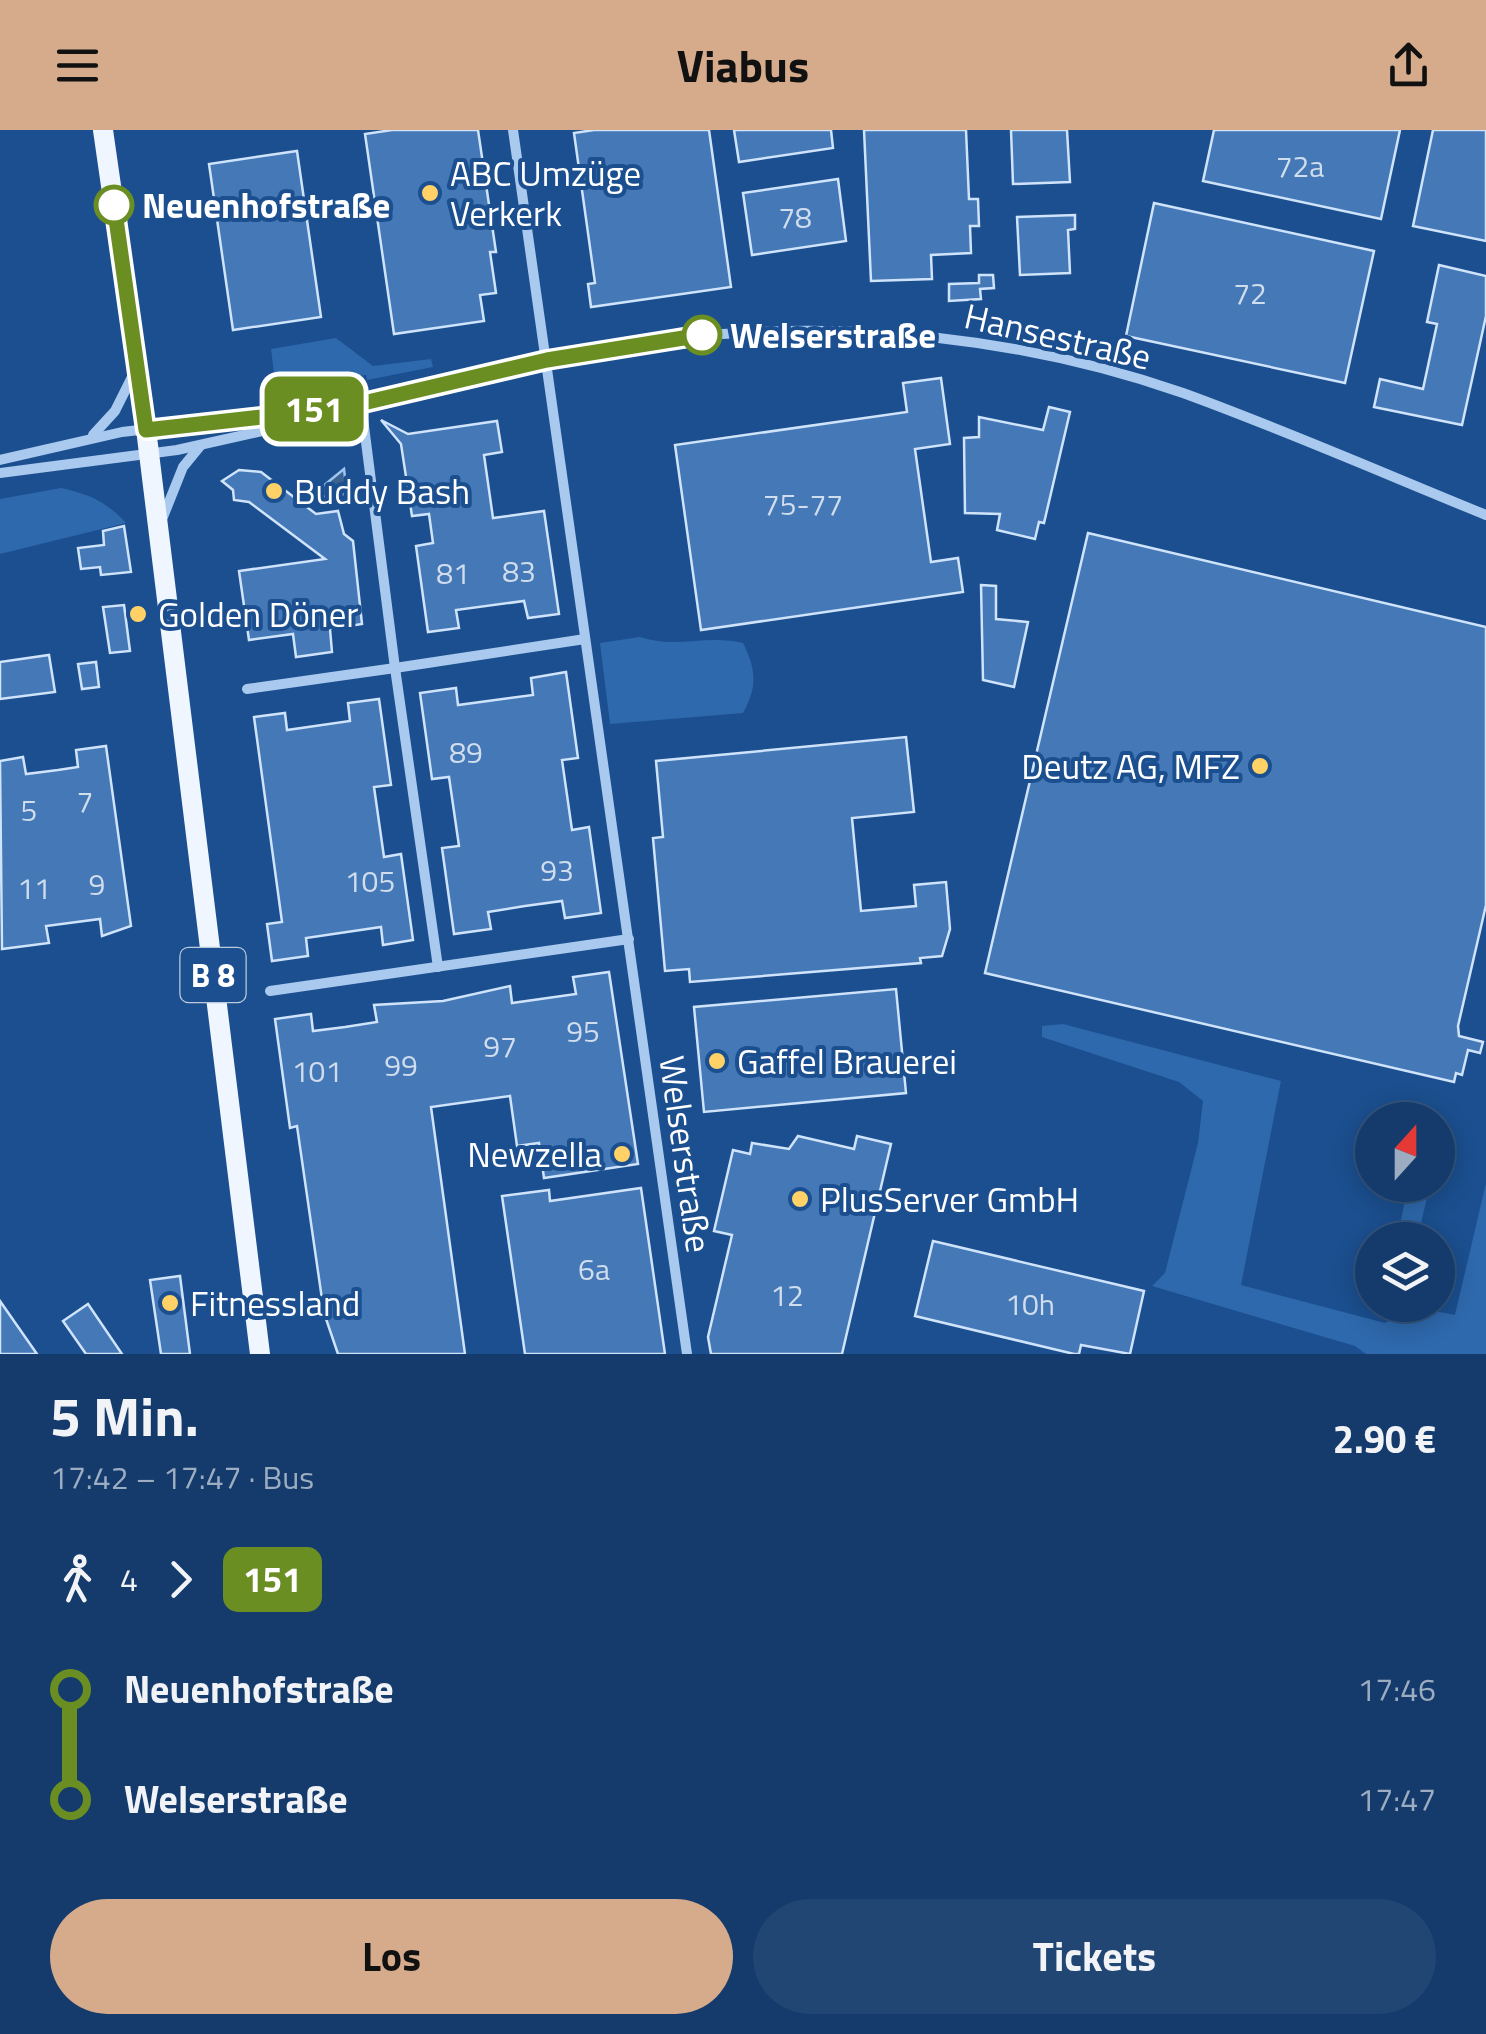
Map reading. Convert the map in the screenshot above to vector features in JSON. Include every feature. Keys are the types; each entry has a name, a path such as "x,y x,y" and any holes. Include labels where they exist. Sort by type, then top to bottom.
{"main road":[{"name":"B 8","path":"104,130 146,430 260,1354"}],"street":[{"name":"Welserstraße","path":"513,130 686,1354"},
{"name":"Hansestraße","path":"149,455 316,419 361,403 547,360 687,337 764,331 897,333 1005,347 1182,393 1486,514"},
{"path":"88,438 115,411 136,365"},
{"path":"361,403 438,966"},
{"name":"Hansestraße","path":"146,430 342,408"},
{"path":"0,460 88,438 146,430"},
{"path":"158,532 176,482 201,445"},
{"path":"0,474 149,455"},
{"path":"247,689 585,639"},
{"path":"270,991 629,939"}],"shaded area":[{"path":"336,338 373,366 431,359 433,367 367,380 366,375 359,376 359,382 309,392 276,390 271,349"},
{"path":"344,469 347,494 320,497 317,491"},
{"path":"61,488 97,500 126,523 0,554 0,499"},
{"path":"640,637 666,642 743,643 754,678 743,713 610,724 600,643"},
{"path":"1063,1024 1281,1081 1241,1285 1355,1315 1355,1322 1455,1322 1486,1183 1486,1354 1366,1354 1355,1346 1152,1286 1165,1273 1198,1143 1203,1101 1179,1082 1042,1037 1042,1026"},
{"path":"1405,1202 1426,1202 1421,1222 1401,1222"}],"building":[{"name":"ABC Umzüge Verkerk","path":"392,130 478,130 496,252 490,252 496,293 480,295 484,321 394,334 365,134"},
{"path":"709,130 731,287 591,307 588,284 595,283 574,133"},
{"path":"734,130 831,130 833,148 739,162"},
{"path":"864,130 966,130 969,199 978,199 979,226 970,226 971,253 931,255 932,279 871,281"},
{"path":"1011,130 1067,130 1070,182 1013,184"},
{"path":"1214,130 1400,130 1381,219 1203,181"},
{"path":"1433,130 1486,130 1486,241 1413,226"},
{"path":"297,151 321,317 233,330 209,164"},
{"path":"838,179 846,241 752,255 743,193"},
{"path":"1154,203 1374,251 1345,383 1126,336"},
{"path":"1075,215 1075,229 1068,230 1070,273 1020,275 1017,217"},
{"path":"1439,265 1486,276 1486,316 1462,425 1374,407 1380,379 1423,389 1437,324 1427,322"},
{"path":"979,275 993,275 994,288 980,289 981,299 949,301 949,284 979,283"},
{"path":"941,378 950,444 915,449 931,562 958,558 963,592 701,630 675,445 907,412 903,383"},
{"path":"1049,407 1070,412 1044,523 1039,522 1035,539 997,530 1000,514 965,513 964,438 979,437 979,417 1043,430"},
{"path":"381,420 408,434 497,421 502,452 484,455 493,518 544,511 559,614 528,618 524,601 456,610 459,628 428,632 416,546 433,543 429,514 412,516 401,444"},
{"path":"239,470 261,472 316,514 338,511 344,534 353,541 362,624 330,629 332,652 296,657 293,634 249,640 239,571 325,559 249,502 234,500 233,490 222,481"},
{"path":"124,526 131,572 101,575 100,567 81,569 78,548 104,545 103,531"},
{"name":"Deutz AG, MFZ","path":"1088,533 1486,627 1486,905 1458,1026 1459,1036 1483,1042 1480,1053 1468,1050 1462,1075 1456,1073 1454,1082 985,973"},
{"path":"981,585 996,586 996,619 1028,622 1014,687 983,680"},
{"path":"124,605 130,651 110,653 103,607"},
{"path":"49,655 55,692 0,699 0,662"},
{"path":"96,662 99,687 82,689 78,664"},
{"path":"566,672 578,758 562,760 572,830 589,827 601,913 565,918 562,901 525,906 488,912 491,929 454,934 442,848 459,846 449,777 432,779 420,693 456,688 458,705 533,695 531,678"},
{"path":"379,699 391,785 374,787 384,857 401,854 413,940 383,945 381,927 306,938 308,956 272,961 267,924 282,922 254,717 285,713 287,730 350,721 348,703"},
{"path":"906,737 914,812 852,818 861,911 916,906 914,885 946,882 950,929 942,956 920,958 921,963 690,982 689,969 665,971 653,838 663,837 656,761"},
{"path":"106,746 131,926 102,936 100,919 46,926 49,943 2,949 0,761 23,757 26,774 58,770 78,767 76,750"},
{"path":"609,972 638,1164 544,1178 539,1143 517,1146 510,1096 431,1107 465,1354 338,1354 324,1313 297,1126 290,1128 275,1019 311,1014 313,1031 345,1027 377,1022 374,1005 443,1001 510,986 512,1003 576,994 573,977"},
{"path":"896,989 906,1093 704,1112 694,1007"},
{"path":"798,1136 854,1149 857,1136 891,1144 842,1354 711,1354 708,1337 732,1235 714,1231 733,1150 750,1154 752,1143 789,1149"},
{"path":"641,1188 665,1354 525,1354 502,1196 549,1190 550,1201"},
{"path":"933,1241 1144,1291 1130,1354 1081,1345 1079,1354 1074,1354 915,1316"},
{"path":"180,1276 190,1354 161,1354 150,1280"},
{"path":"0,1301 37,1354 0,1354"},
{"path":"88,1304 122,1354 86,1354 63,1321"}],"bus line":[{"name":"151","path":"114,205 146,430 283,411 342,408 547,360 702,335"}],"place":[{"name":"ABC Umzüge Verkerk","path":"430,193"},
{"name":"Neuenhofstraße","path":"114,205"},
{"name":"Welserstraße","path":"702,335"},
{"name":"Buddy Bash","path":"274,491"},
{"name":"Golden Döner","path":"138,614"},
{"name":"Deutz AG, MFZ","path":"1260,766"},
{"name":"Gaffel Brauerei","path":"717,1061"},
{"name":"Newzella","path":"622,1154"},
{"name":"PlusServer GmbH","path":"800,1199"},
{"name":"Fitnessland","path":"170,1303"}]}
